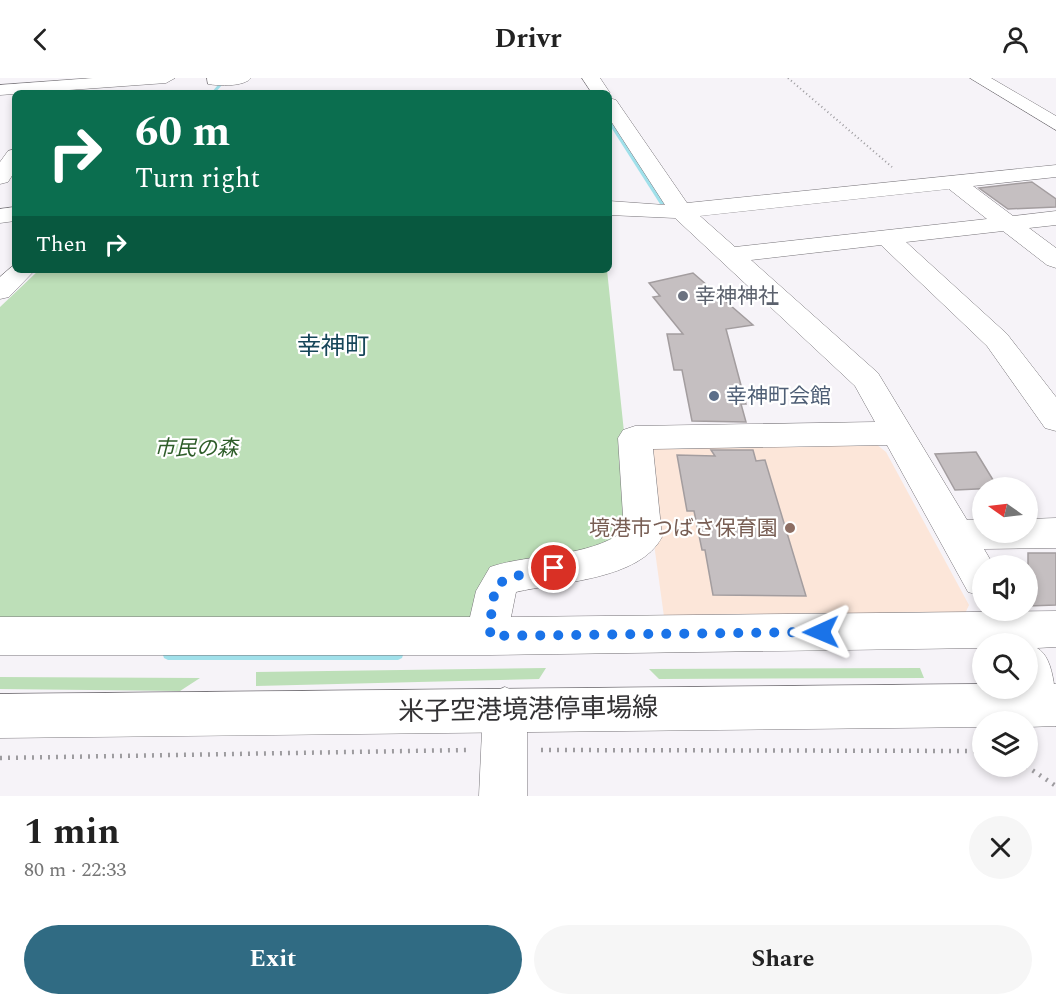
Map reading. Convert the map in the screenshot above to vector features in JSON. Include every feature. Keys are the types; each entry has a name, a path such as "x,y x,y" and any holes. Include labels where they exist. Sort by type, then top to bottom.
{"street":[{"path":"0,90 56,90 165,78"},
{"path":"211,84 242,78"},
{"path":"979,78 1056,124"},
{"path":"612,108 680,210 867,380 972,562"},
{"path":"0,177 12,159"},
{"path":"612,208 669,212 1056,171"},
{"path":"952,182 1056,260"},
{"path":"731,255 1056,218"},
{"path":"887,238 997,340 1056,420"},
{"path":"0,291 19,273"},
{"path":"490,636 492,602 498,584 504,579 598,559 624,550 643,537 635,438 898,433"},
{"path":"957,535 1056,533"},
{"path":"1034,633 1056,629"},
{"path":"0,636 131,634 972,637"},
{"path":"1038,677 1056,705"},
{"name":"米子空港境港停車場線","path":"0,716 1056,705"},
{"path":"503,796 505,709"}],"path":[{"path":"788,78 914,185"},
{"path":"1038,773 1056,786"}],"shaded area":[{"name":"境港市つばさ保育園","path":"871,440 886,452 969,605 963,618 665,624 641,449"}],"green space":[{"name":"市民の森","path":"36,273 607,273 624,432 624,539 499,571 486,623 0,628 0,307"},
{"path":"546,668 539,679 256,686 256,672"},
{"path":"920,668 924,678 659,679 649,669"},
{"path":"0,677 200,678 180,691 0,689"}],"water":[{"path":"612,123 665,204 660,204 612,129"}],"building":[{"path":"1032,182 1056,199 1056,207 1008,209 979,188"},
{"path":"693,273 753,325 726,329 746,404 741,404 746,422 692,421 682,370 674,370 667,334 683,334 653,297 660,296 649,283"},
{"path":"711,450 753,450 756,461 765,460 806,596 713,595 705,550 702,550 694,511 687,511 677,455 715,456"},
{"path":"976,452 991,477 972,477 972,489 955,490 935,454"},
{"path":"1028,553 1056,553 1056,605 1038,606 1038,555 1028,555"}],"waterway":[{"path":"216,90 226,78"},
{"path":"168,655 398,655"}],"place":[{"name":"幸神神社","path":"683,296"},
{"name":"幸神町会館","path":"714,396"},
{"name":"境港市つばさ保育園","path":"790,528"}],"district":[{"name":"幸神町","path":"333,346"}],"route":[{"path":"554,568 504,579 498,584 492,602 490,636 821,632"}]}
